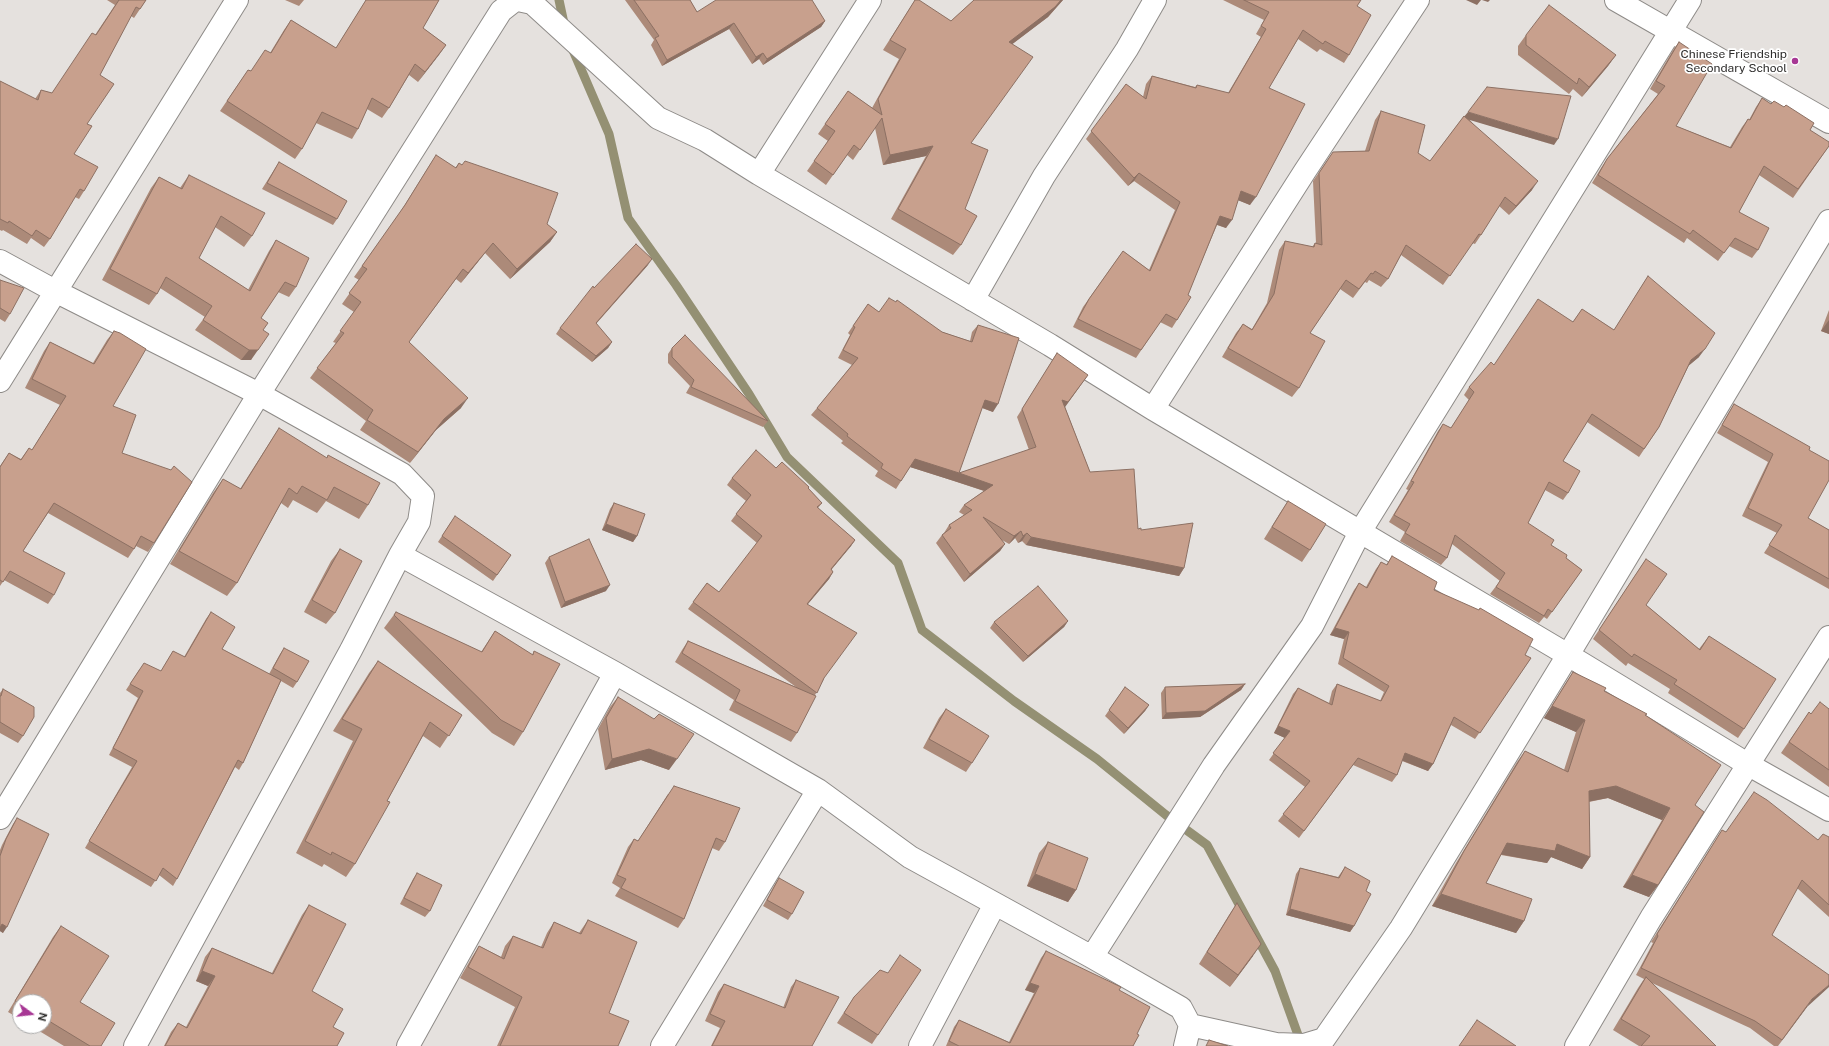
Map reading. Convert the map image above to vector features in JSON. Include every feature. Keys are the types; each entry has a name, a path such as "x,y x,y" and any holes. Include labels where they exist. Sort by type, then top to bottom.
{"street":[{"path":"0,381 237,0"},
{"path":"0,818 259,394 501,11 517,0 532,3 658,118 705,140 759,174 1568,655 1749,765 1829,810"},
{"path":"759,174 870,0"},
{"path":"973,300 1044,176 1127,48 1155,0"},
{"path":"1153,409 1305,171 1418,0"},
{"path":"1616,0 1829,122"},
{"path":"1092,957 1214,765 1312,626 1360,532 1690,0"},
{"path":"1190,1025 1276,1044 1304,1045 1324,1039 1401,928 1568,655 1829,220"},
{"path":"0,261 259,394 402,474 423,496 419,522 400,555 351,650 135,1046"},
{"path":"400,555 615,673 818,790 910,857 1092,957 1181,1008 1190,1025 1185,1046"},
{"path":"1576,1046 1651,918 1829,637"},
{"path":"408,1046 615,673"},
{"path":"662,1046 818,790"},
{"path":"920,1046 995,904"}],"building":[{"path":"119,0 146,0 140,9 136,7 100,75 114,84 87,124 92,126 74,154 98,167 84,191 80,189 50,239 36,230 32,236 9,221 8,223 0,219 0,81 38,100 41,90 52,93 92,33 96,35"},
{"path":"366,0 439,0 423,28 446,45 425,72 415,64 389,108 372,98 358,129 322,112 302,149 227,101 248,70 251,71 265,50 271,53 291,20 336,48"},
{"path":"634,0 690,0 697,12 716,0 812,0 825,21 767,59 763,53 756,57 734,23 667,60 655,38 659,36"},
{"path":"915,0 919,0 951,21 974,0 1061,0 1055,7 1009,42 1033,57 971,143 988,150 965,209 977,216 961,245 898,209 933,146 890,155 882,118 860,150 854,145 833,175 814,161 835,131 825,124 848,91 882,115 878,99 906,49 890,40"},
{"path":"1244,0 1361,0 1357,6 1371,15 1349,55 1325,41 1323,44 1303,30 1269,88 1305,104 1256,197 1241,191 1232,220 1220,216 1188,295 1191,297 1177,320 1166,314 1141,350 1078,319 1089,299 1123,251 1150,271 1180,202 1139,173 1134,178 1091,131 1126,84 1146,99 1152,76 1196,88 1197,85 1229,93 1266,29 1261,26 1269,12"},
{"path":"1549,5 1616,55 1589,87 1579,78 1577,84 1526,45 1526,35"},
{"path":"1679,42 1712,64 1676,126 1731,148 1748,119 1750,120 1762,98 1771,104 1774,101 1784,107 1786,105 1814,123 1810,130 1829,142 1829,146 1798,189 1764,166 1739,212 1769,228 1758,250 1735,238 1724,253 1693,230 1690,234 1598,175 1607,159 1665,86 1656,81"},
{"path":"1487,87 1571,96 1558,139 1468,112"},
{"path":"1381,111 1425,125 1418,153 1430,161 1464,116 1538,181 1516,206 1505,197 1481,235 1479,234 1450,276 1406,245 1388,279 1375,271 1373,274 1371,273 1359,289 1346,280 1310,333 1325,341 1299,388 1228,348 1243,324 1252,330 1274,294 1285,241 1314,247 1315,243 1322,245 1319,173 1333,152 1369,151"},
{"path":"436,155 456,168 459,163 462,165 465,161 558,193 547,224 557,232 517,269 493,243 468,273 463,269 409,342 468,398 444,419 418,452 367,420 373,410 317,368 344,333 340,331 361,302 349,293 367,269 362,266 405,205"},
{"path":"279,162 347,201 337,219 267,183"},
{"path":"189,175 265,213 252,236 221,216 199,258 250,291 276,240 309,258 296,287 285,282 261,318 268,323 263,330 269,334 258,350 249,350 203,320 212,306 166,277 157,294 110,269 159,177 182,189"},
{"path":"636,244 652,259 596,323 612,342 596,356 560,328 593,286 594,288"},
{"path":"1648,276 1715,333 1705,349 1691,360 1659,427 1644,449 1592,414 1563,461 1580,471 1568,493 1549,482 1528,523 1554,540 1551,545 1567,555 1566,558 1582,570 1552,612 1548,609 1544,616 1496,587 1505,573 1455,535 1447,558 1405,533 1410,524 1394,515 1414,482 1411,481 1443,424 1451,428 1474,392 1469,387 1491,362 1494,365 1538,299 1573,322 1582,309 1614,330"},
{"path":"0,280 24,288 10,314 0,308"},
{"path":"889,298 896,302 897,300 942,332 972,342 978,325 1019,338 998,404 985,400 959,473 915,459 901,481 881,468 883,464 847,436 848,434 817,408 858,358 843,350 855,327 853,326 868,304 879,312"},
{"path":"114,331 146,349 113,406 136,415 122,453 171,470 174,466 192,482 154,543 141,536 134,549 54,503 23,551 65,573 54,595 10,571 3,582 0,580 0,467 9,453 21,460 29,448 32,450 66,396 32,379 50,342 94,364"},
{"path":"685,335 768,421 691,387 694,380 672,357 672,348"},
{"path":"1057,353 1088,375 1068,402 1062,400 1090,472 1134,469 1138,529 1141,528 1141,530 1193,523 1184,568 1031,537 1027,533 1023,536 1021,531 1014,536 983,517 1005,544 970,574 942,535 951,528 949,525 972,510 964,505 993,485 959,473 1036,447 1022,409"},
{"path":"1734,404 1810,447 1809,450 1829,461 1829,480 1808,518 1829,530 1829,579 1769,545 1782,525 1748,508 1773,454 1722,425"},
{"path":"279,428 327,458 328,455 380,483 368,505 334,487 327,500 302,486 297,494 289,488 237,583 179,551 223,479 241,489"},
{"path":"756,450 776,468 782,462 809,487 808,488 822,503 817,507 855,540 831,569 833,572 807,604 857,633 824,678 817,693 693,602 707,583 719,592 762,536 736,514 751,495 732,478"},
{"path":"1288,501 1326,524 1310,550 1272,527"},
{"path":"614,503 645,514 637,536 606,524"},
{"path":"455,516 511,555 497,575 442,536"},
{"path":"589,539 610,585 565,602 549,557"},
{"path":"340,549 362,561 335,613 312,600"},
{"path":"1392,556 1437,582 1434,590 1479,610 1480,608 1533,639 1525,655 1531,658 1480,733 1454,717 1433,764 1405,753 1397,775 1358,758 1304,831 1283,814 1310,781 1273,753 1290,731 1278,726 1298,688 1332,705 1337,684 1381,701 1389,686 1343,658 1349,632 1335,628 1359,583 1367,588 1381,562 1387,565"},
{"path":"1646,559 1667,574 1646,605 1700,650 1709,636 1776,679 1744,729 1674,684 1677,680 1634,654 1632,657 1599,630"},
{"path":"1038,586 1068,621 1028,656 994,622"},
{"path":"211,612 235,627 222,649 281,680 243,763 238,760 177,879 163,868 156,881 89,841 137,761 113,748 143,691 130,684 144,663 161,671 173,651 185,657"},
{"path":"396,612 482,652 495,631 533,655 534,651 560,664 523,732 501,720 394,615"},
{"path":"688,641 816,696 797,733 735,701 740,690 682,653"},
{"path":"284,648 309,661 297,682 273,668"},
{"path":"378,661 462,715 449,736 430,722 387,801 390,802 355,864 332,852 331,855 305,841 362,729 342,719"},
{"path":"1573,672 1606,688 1604,691 1647,714 1645,715 1721,765 1695,805 1704,812 1658,885 1632,875 1670,808 1616,786 1589,791 1590,857 1557,844 1555,851 1507,843 1486,883 1532,899 1524,921 1441,894 1464,851 1525,751 1568,772 1585,720 1552,706"},
{"path":"1245,684 1205,711 1166,713 1165,687"},
{"path":"1125,687 1149,705 1128,728 1109,710"},
{"path":"3,689 34,707 34,717 23,736 0,722 0,696"},
{"path":"618,697 654,719 659,714 694,734 677,759 649,749 612,759 606,718"},
{"path":"1820,702 1829,709 1829,770 1789,742 1809,712 1811,714"},
{"path":"946,709 989,736 972,763 929,739"},
{"path":"674,786 740,808 725,842 716,838 684,919 621,888 626,879 617,875 634,839 638,841"},
{"path":"1754,792 1767,800 1818,840 1823,834 1829,837 1829,905 1802,880 1772,935 1829,975 1829,985 1812,999 1782,1040 1755,1021 1641,968 1658,936 1657,934 1722,830 1726,832"},
{"path":"17,818 49,834 7,927 2,924 0,928 0,856 6,839"},
{"path":"1048,842 1088,858 1076,890 1035,874"},
{"path":"1345,867 1370,881 1366,891 1371,894 1354,926 1290,909 1300,868 1339,878"},
{"path":"417,873 442,885 430,911 404,898"},
{"path":"779,878 804,892 792,914 767,900"},
{"path":"1237,903 1261,944 1238,975 1207,952"},
{"path":"309,905 346,924 312,991 343,1009 333,1027 344,1033 337,1046 165,1046 178,1023 187,1028 215,976 202,971 212,948 273,974"},
{"path":"588,920 637,942 609,1013 629,1021 618,1046 500,1046 522,997 468,967 479,946 504,959 513,936 543,948 554,922 581,934"},
{"path":"61,926 109,956 80,1002 115,1023 101,1046 90,1046 52,1023 52,994 19,994"},
{"path":"1046,951 1121,987 1119,990 1150,1007 1133,1046 959,1046 949,1041 959,1020 1010,1043 1039,986 1030,983"},
{"path":"900,955 921,970 878,1035 844,1013 854,997 880,970 888,973"},
{"path":"1646,977 1716,1046 1641,1046 1650,1036 1621,1019"},
{"path":"796,980 839,997 812,1046 712,1046 725,1021 710,1014 724,984 785,1008"},
{"path":"1477,1020 1516,1046 1459,1046"},
{"path":"1209,1040 1228,1046 1206,1046"}],"waterway":[{"path":"559,0 565,28"},
{"path":"572,48 609,134 628,218 676,285 749,394 787,457 898,563 922,630 1014,701 1097,759 1166,815 1207,845 1275,971 1298,1035 1300,1046"}],"place":[{"name":"Chinese Friendship Secondary School","path":"1795,61"}]}
